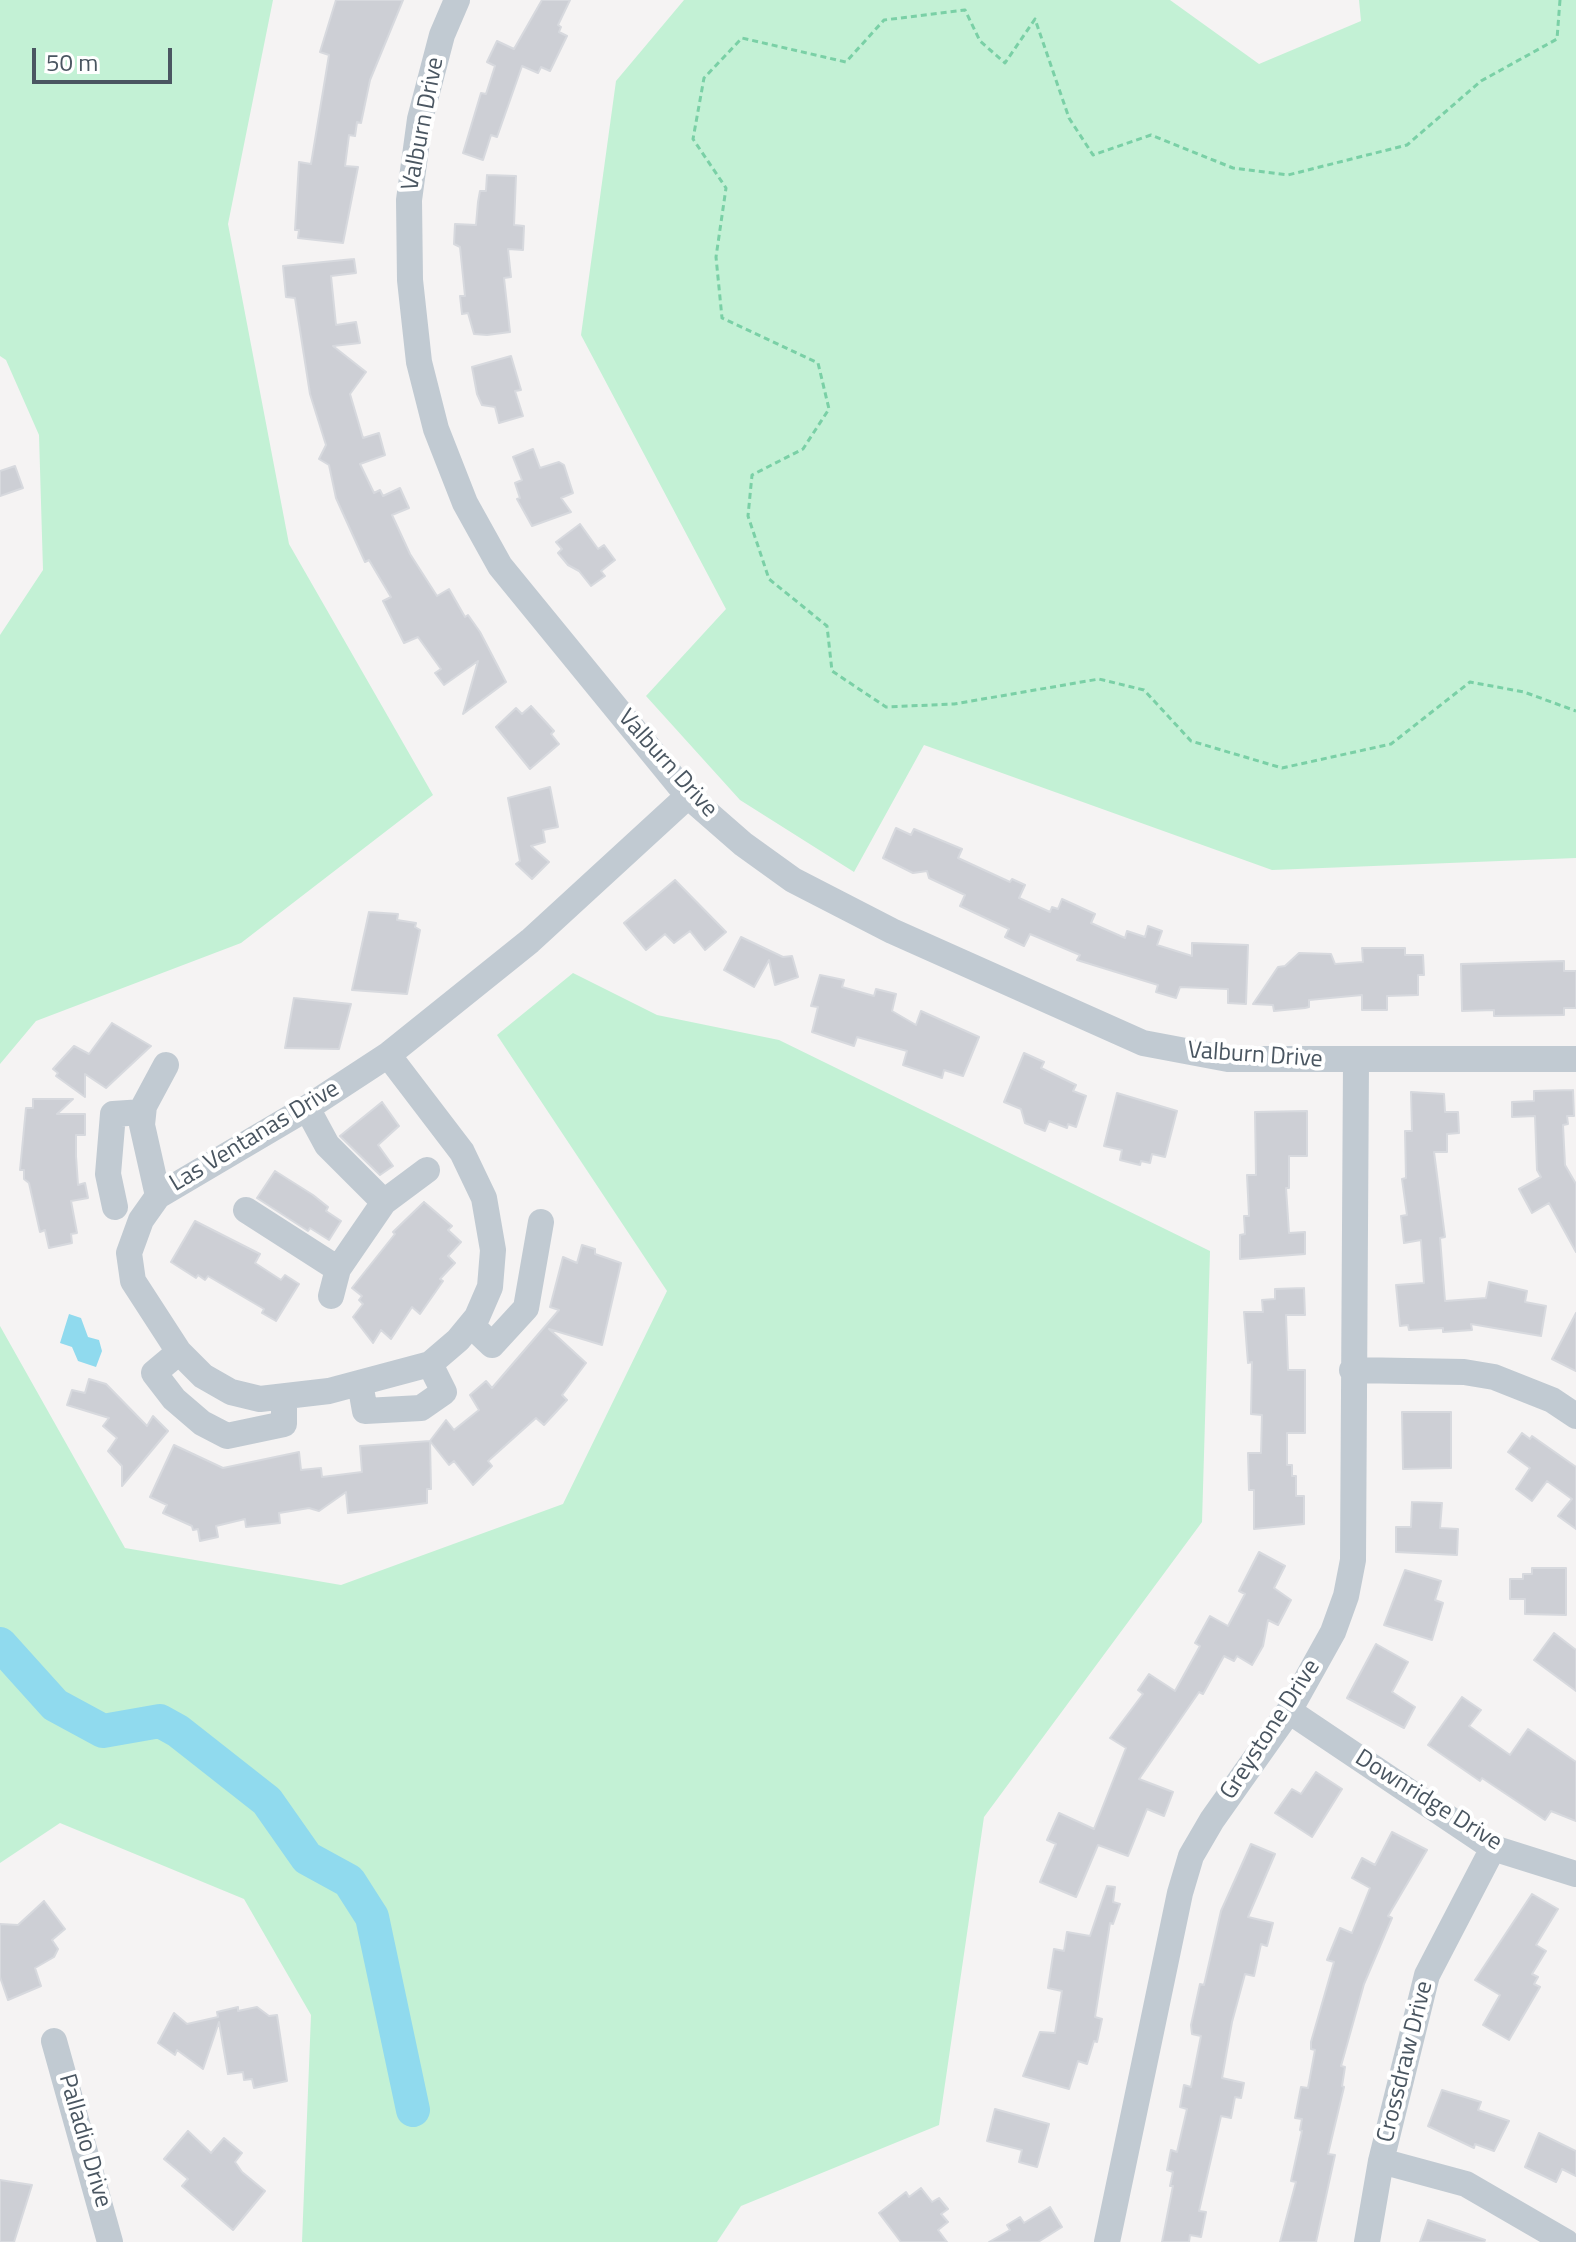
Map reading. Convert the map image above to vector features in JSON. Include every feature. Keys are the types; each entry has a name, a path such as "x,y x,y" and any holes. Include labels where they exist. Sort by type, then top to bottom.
{"street":[{"name":"Valburn Drive","path":"457,0 442,35 420,119 409,200 410,280 419,362 436,429 465,503 500,566 688,796 743,844 793,880 892,931 1143,1043 1228,1059 1356,1062 1576,1059"},
{"name":"Las Ventanas Drive","path":"388,1055 462,1152 484,1198 493,1250 490,1287 471,1325 430,1364 360,1383 284,1397 260,1399 231,1392 203,1376 179,1352 133,1281 129,1253 141,1220 158,1196 307,1108 388,1055 530,941 688,796"},
{"name":"Greystone Drive","path":"1107,2242 1180,1893 1191,1856 1212,1820 1289,1711 1333,1632 1346,1596 1353,1560 1356,1062"},
{"path":"158,1196 144,1137 143,1112 166,1065"},
{"path":"307,1108 327,1145 384,1202"},
{"path":"115,1207 108,1174 113,1114 143,1112"},
{"path":"331,1296 338,1269 384,1202 427,1170"},
{"path":"246,1210 338,1269"},
{"path":"471,1325 492,1345 526,1308 541,1222"},
{"path":"179,1352 154,1373 174,1399 202,1423 227,1436 284,1424 284,1397"},
{"path":"360,1383 365,1411 421,1408 444,1392 430,1364"},
{"path":"1352,1370 1464,1372 1494,1377 1552,1400 1576,1416"},
{"name":"Downridge Drive","path":"1289,1711 1493,1848 1576,1874"},
{"name":"Crossdraw Drive","path":"1367,2242 1381,2161 1427,1975 1493,1848"},
{"name":"Palladio Drive","path":"54,2041 110,2242"},
{"path":"1381,2161 1466,2184 1566,2242"}],"path":[{"path":"1560,0 1557,39 1481,81 1407,145 1288,175 1233,168 1151,135 1093,155 1069,118 1035,19 1005,63 980,41 965,10 884,20 846,62 742,38 704,78 693,139 726,188 716,257 722,318 818,363 829,409 803,449 752,475 748,516 769,579 827,626 832,671 886,707 954,704 1099,679 1144,690 1191,741 1282,768 1391,744 1470,682 1524,692 1576,711"}],"green space":[{"path":"0,0 273,0 228,224 289,544 433,795 241,943 36,1021 0,1064 0,635 43,570 39,435 6,360 0,356"},
{"path":"684,0 1170,0 1259,64 1361,21 1359,0 1576,0 1576,858 1272,870 924,745 854,872 740,800 646,696 726,609 581,335 616,81"},
{"path":"573,973 657,1015 779,1040 1210,1251 1202,1522 984,1817 939,2125 741,2206 717,2242 302,2242 311,2015 244,1899 60,1823 0,1863 0,1326 125,1548 341,1585 563,1504 667,1291 497,1035"}],"water":[{"path":"69,1314 81,1318 88,1337 99,1340 102,1351 96,1367 78,1361 72,1347 60,1343"}],"building":[{"path":"336,0 403,0 370,80 361,123 357,122 355,136 349,135 345,166 358,167 343,243 298,238 299,230 295,230 299,162 311,164 329,55 320,52"},
{"path":"542,0 570,0 558,25 561,27 559,32 567,36 550,71 541,67 538,73 522,66 497,137 491,135 483,160 463,153 481,93 486,94 495,66 487,62 497,41 514,49"},
{"path":"487,175 516,176 514,225 524,226 523,250 508,249 511,277 504,278 510,332 487,335 474,334 468,313 462,314 460,296 465,296 460,247 454,244 455,224 476,225 480,191 486,191"},
{"path":"354,259 356,273 331,276 336,325 356,322 360,343 333,346 366,372 350,394 363,438 379,433 385,455 360,464 374,493 380,490 383,496 400,488 409,508 392,515 410,554 437,596 449,589 465,617 468,615 480,632 506,682 463,714 478,661 444,685 435,673 441,669 418,637 404,643 383,601 391,597 369,560 365,562 336,498 329,465 319,459 326,445 310,394 295,298 286,297 283,266"},
{"path":"511,356 521,390 515,391 523,416 499,423 495,407 482,405 472,367"},
{"path":"533,449 540,468 559,462 564,465 573,493 561,498 571,512 532,526 517,499 520,498 515,483 522,480 513,457"},
{"path":"15,466 23,488 0,496 0,471"},
{"path":"580,524 598,549 604,545 615,560 601,571 605,576 591,586 558,553 562,549 556,542"},
{"path":"531,706 554,731 551,734 559,744 530,769 496,727 516,708 522,714"},
{"path":"550,787 558,827 543,830 545,842 531,846 549,862 532,879 516,864 520,861 508,798"},
{"path":"896,828 911,835 914,829 962,849 958,858 1010,882 1012,879 1025,885 1019,898 1050,912 1052,907 1058,909 1062,899 1095,914 1091,923 1125,938 1127,931 1145,937 1148,926 1162,931 1157,945 1192,956 1192,943 1248,945 1246,1004 1228,1003 1228,989 1180,987 1176,998 1156,992 1158,985 1077,960 1080,955 1030,934 1024,946 1005,937 1009,929 960,906 965,895 929,878 927,871 913,873 883,858"},
{"path":"675,880 726,932 705,950 690,931 674,943 665,934 646,950 624,923"},
{"path":"369,912 398,914 397,920 416,923 415,927 420,930 407,994 352,990"},
{"path":"741,937 783,957 792,956 798,977 775,985 769,960 754,987 724,970"},
{"path":"1362,948 1405,948 1405,955 1423,955 1424,975 1418,975 1418,995 1387,996 1387,1010 1362,1010 1362,995 1309,1000 1309,1007 1274,1011 1273,1005 1253,1004 1278,967 1285,966 1299,953 1331,954 1335,964 1363,962"},
{"path":"1564,961 1564,971 1576,971 1576,1008 1564,1008 1564,1015 1494,1016 1494,1010 1462,1011 1461,964"},
{"path":"820,975 844,980 842,987 874,996 876,989 896,994 892,1011 916,1025 921,1011 979,1037 963,1076 944,1070 942,1078 903,1065 907,1051 857,1037 854,1046 812,1032 818,1007 811,1006"},
{"path":"294,998 351,1004 339,1049 285,1048"},
{"path":"112,1023 151,1046 106,1088 85,1074 85,1097 56,1076 58,1073 53,1069 74,1046 89,1054"},
{"path":"1024,1053 1044,1062 1041,1068 1076,1085 1073,1091 1086,1096 1076,1127 1068,1124 1067,1128 1049,1121 1045,1131 1025,1123 1021,1109 1004,1102"},
{"path":"1573,1090 1574,1116 1567,1116 1568,1124 1563,1125 1565,1165 1576,1184 1576,1252 1549,1203 1532,1213 1519,1189 1541,1177 1537,1170 1535,1116 1512,1117 1512,1102 1534,1101 1534,1091"},
{"path":"1411,1092 1444,1094 1445,1112 1458,1112 1459,1133 1447,1134 1447,1152 1434,1152 1445,1237 1440,1238 1445,1301 1486,1298 1489,1282 1527,1291 1525,1302 1546,1306 1541,1336 1471,1324 1472,1330 1443,1332 1443,1328 1409,1330 1408,1325 1400,1326 1396,1285 1424,1283 1421,1240 1404,1243 1401,1216 1407,1215 1402,1179 1406,1178 1405,1131 1412,1131"},
{"path":"1117,1093 1177,1111 1165,1157 1152,1154 1150,1163 1141,1161 1140,1165 1120,1160 1122,1150 1104,1146"},
{"path":"33,1099 73,1099 57,1114 85,1114 85,1135 76,1135 76,1156 78,1185 85,1183 88,1198 71,1201 77,1233 71,1234 72,1243 49,1248 45,1230 40,1232 29,1183 24,1179 24,1170 20,1170 26,1108 33,1108"},
{"path":"382,1102 399,1126 378,1145 393,1166 380,1175 340,1136"},
{"path":"1307,1111 1307,1156 1289,1156 1289,1188 1286,1188 1289,1233 1305,1232 1305,1254 1240,1259 1240,1235 1245,1234 1244,1216 1249,1216 1247,1175 1256,1175 1255,1112"},
{"path":"275,1171 313,1195 328,1207 326,1211 341,1221 329,1240 310,1228 308,1231 257,1198"},
{"path":"424,1202 452,1226 448,1230 461,1242 448,1256 455,1263 440,1279 443,1281 420,1314 412,1307 391,1339 381,1330 373,1343 353,1317 363,1304 359,1300 362,1296 352,1288 395,1234 393,1232"},
{"path":"195,1221 260,1254 255,1263 281,1280 285,1275 299,1284 276,1321 262,1313 264,1309 208,1276 205,1280 198,1275 196,1278 171,1262"},
{"path":"582,1245 595,1249 595,1254 621,1263 602,1345 549,1329 586,1363 562,1395 567,1400 544,1425 536,1418 488,1461 492,1466 473,1485 454,1461 449,1465 430,1441 446,1420 454,1430 479,1410 470,1395 486,1381 492,1388 559,1310 550,1307 563,1257 577,1263"},
{"path":"1304,1288 1305,1315 1286,1315 1288,1370 1305,1370 1305,1433 1287,1433 1287,1465 1292,1465 1292,1476 1296,1476 1296,1496 1304,1496 1304,1524 1254,1529 1254,1490 1249,1490 1248,1453 1261,1453 1262,1415 1251,1414 1252,1362 1248,1363 1244,1312 1263,1312 1262,1300 1275,1299 1275,1289"},
{"path":"1576,1313 1576,1371 1552,1359"},
{"path":"89,1379 106,1384 147,1426 153,1416 168,1431 122,1486 122,1466 108,1451 117,1438 103,1426 109,1418 67,1405 72,1390 85,1393"},
{"path":"1402,1412 1451,1412 1451,1468 1403,1469"},
{"path":"1522,1433 1530,1439 1532,1436 1576,1467 1576,1529 1558,1516 1572,1499 1547,1481 1532,1501 1516,1489 1530,1468 1508,1452"},
{"path":"430,1441 431,1489 427,1489 427,1503 348,1513 346,1492 319,1511 309,1508 279,1513 280,1523 246,1527 245,1519 216,1526 218,1537 200,1541 198,1529 193,1530 192,1526 163,1513 167,1505 150,1497 174,1445 223,1468 299,1452 301,1470 321,1468 322,1477 362,1472 360,1446"},
{"path":"1412,1502 1442,1503 1440,1528 1458,1529 1457,1555 1396,1552 1396,1527 1411,1527"},
{"path":"1259,1552 1285,1566 1274,1588 1291,1600 1278,1625 1268,1620 1263,1646 1252,1665 1237,1656 1234,1661 1224,1656 1203,1694 1199,1692 1139,1779 1173,1792 1164,1816 1147,1809 1128,1856 1098,1845 1076,1897 1040,1882 1056,1844 1047,1840 1059,1813 1094,1829 1126,1748 1110,1738 1143,1694 1138,1690 1149,1674 1175,1691 1200,1646 1195,1643 1210,1616 1228,1626 1245,1594 1239,1591"},
{"path":"1532,1568 1566,1568 1566,1615 1525,1614 1525,1599 1510,1599 1510,1579 1523,1579 1523,1574 1532,1574"},
{"path":"1405,1570 1441,1581 1435,1600 1443,1603 1432,1640 1384,1625"},
{"path":"1554,1633 1576,1650 1576,1691 1534,1660"},
{"path":"1376,1644 1408,1662 1392,1692 1415,1707 1404,1728 1347,1698"},
{"path":"1462,1697 1481,1710 1469,1726 1510,1755 1528,1729 1576,1762 1576,1821 1551,1811 1545,1820 1428,1745"},
{"path":"1316,1772 1342,1789 1312,1837 1275,1813 1292,1789 1301,1794"},
{"path":"1392,1832 1427,1850 1388,1916 1392,1918 1364,1984 1341,2066 1345,2067 1344,2087 1328,2154 1335,2155 1316,2242 1280,2242 1296,2182 1291,2181 1302,2119 1295,2118 1301,2087 1308,2088 1315,2050 1311,2049 1311,2042 1334,1962 1327,1960 1340,1928 1352,1933 1370,1888 1352,1878 1362,1858 1375,1865"},
{"path":"1251,1844 1275,1854 1248,1917 1273,1923 1267,1946 1261,1944 1254,1976 1245,1974 1232,2022 1222,2078 1244,2083 1241,2098 1235,2097 1231,2118 1221,2116 1199,2211 1206,2212 1201,2237 1190,2235 1189,2242 1162,2242 1173,2186 1170,2186 1173,2172 1167,2170 1171,2150 1177,2152 1187,2109 1180,2107 1184,2085 1191,2087 1201,2036 1192,2034 1191,2025 1200,1984 1204,1985 1221,1911"},
{"path":"1107,1886 1115,1887 1113,1902 1120,1904 1113,1924 1110,1923 1095,2017 1102,2019 1097,2042 1094,2041 1087,2064 1078,2061 1069,2089 1023,2076 1040,2032 1055,2033 1062,1991 1048,1988 1054,1949 1064,1951 1067,1932 1090,1936"},
{"path":"1532,1894 1558,1909 1536,1945 1546,1951 1532,1974 1538,1977 1534,1984 1540,1987 1509,2040 1483,2025 1500,1995 1475,1980"},
{"path":"44,1901 65,1929 52,1940 58,1949 54,1957 35,1968 41,1986 8,2000 0,1977 0,1924 18,1925"},
{"path":"238,2007 238,2011 257,2007 269,2016 277,2015 287,2081 254,2088 252,2079 244,2080 243,2072 228,2074 219,2022 203,2069 177,2050 175,2055 158,2043 174,2013 187,2024 218,2017 217,2012"},
{"path":"1442,2090 1481,2102 1478,2110 1509,2121 1494,2151 1475,2144 1474,2148 1428,2126"},
{"path":"995,2109 1049,2124 1037,2167 1019,2162 1022,2150 987,2141"},
{"path":"188,2131 211,2153 224,2138 242,2153 235,2162 242,2172 265,2191 233,2230 182,2186 188,2179 164,2159"},
{"path":"1539,2133 1576,2151 1576,2176 1562,2169 1556,2182 1525,2167"},
{"path":"0,2180 32,2185 14,2242 0,2242"},
{"path":"921,2188 932,2202 939,2198 948,2209 941,2214 948,2222 938,2230 947,2242 901,2242 879,2213 906,2192 909,2197"},
{"path":"1050,2207 1062,2227 1038,2242 989,2242 1010,2230 1007,2225 1020,2217 1024,2223"},
{"path":"1428,2220 1485,2240 1420,2242"}],"waterway":[{"path":"0,1644 55,1705 103,1731 160,1721 178,1731 267,1801 307,1858 349,1881 372,1917 413,2110"}]}
